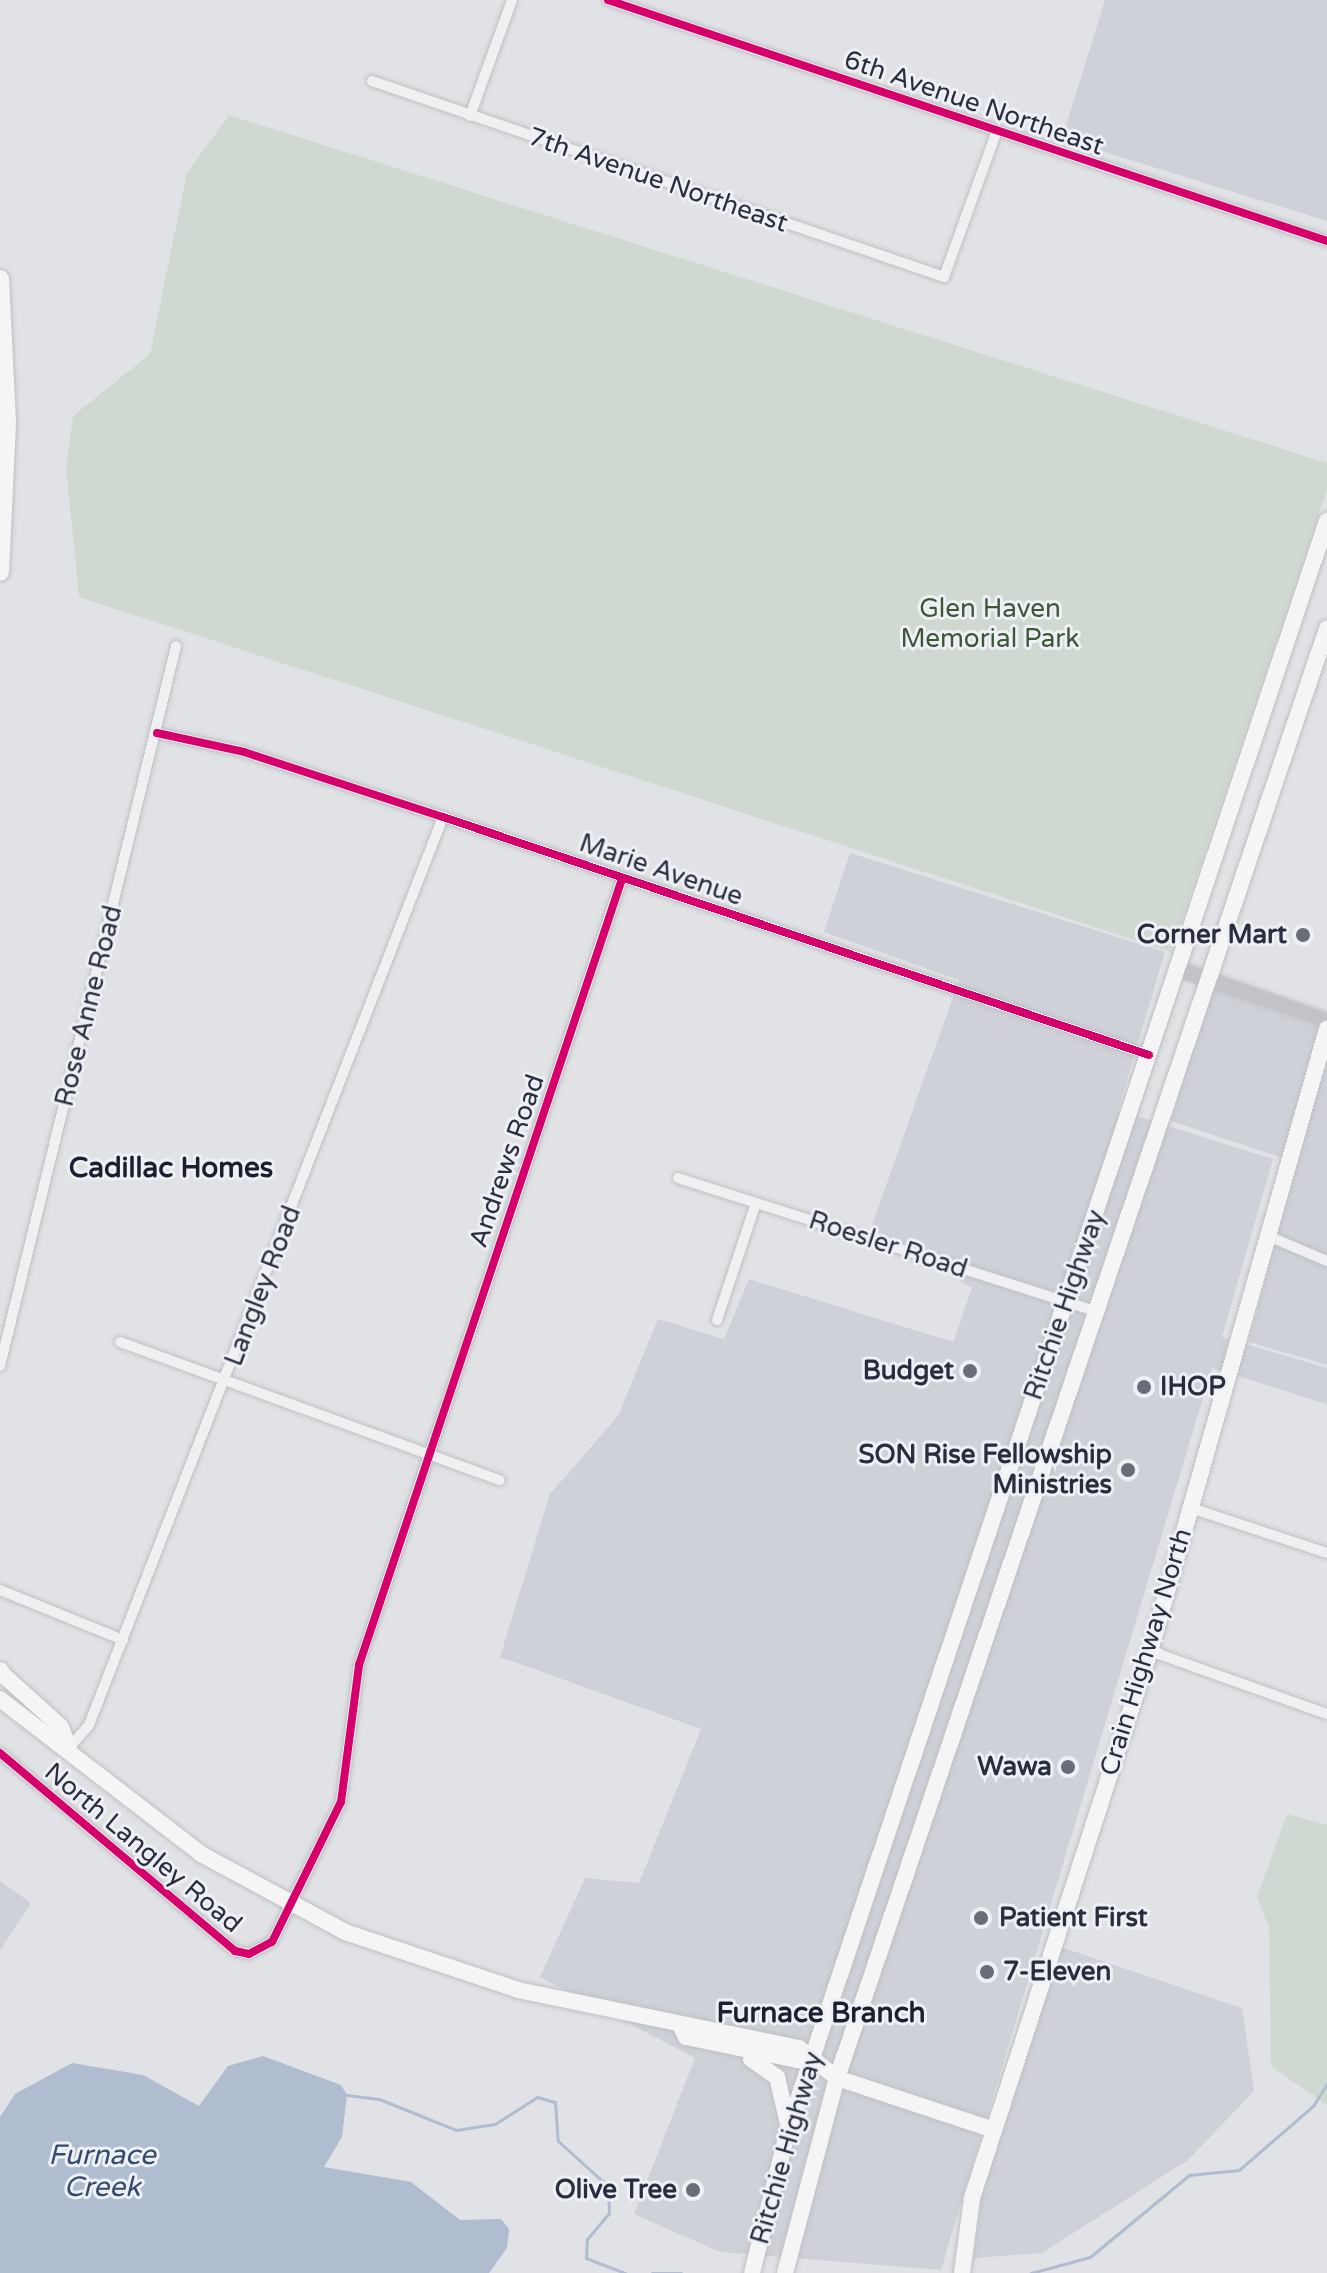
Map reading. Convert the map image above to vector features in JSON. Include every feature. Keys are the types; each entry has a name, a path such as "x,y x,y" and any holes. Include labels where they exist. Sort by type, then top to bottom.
{"highway":[{"path":"0,279 7,437 0,572"}],"main road":[{"name":"Ritchie Highway","path":"752,2269 788,2130 1327,521"},
{"name":"Ritchie Highway","path":"786,2270 837,2078 1327,629"},
{"name":"Crain Highway North","path":"962,2267 994,2130 1150,1651 1327,1029"},
{"path":"0,1672 61,1727 69,1748"},
{"path":"0,1699 48,1741 69,1748 180,1839 292,1906 455,1973 682,2029 771,2069 784,2094 788,2130"},
{"path":"682,2029 690,2023 799,2048 811,2063"},
{"path":"710,2042 811,2063 837,2078 994,2130"}],"street":[{"path":"470,116 512,0"},
{"name":"6th Avenue Northeast","path":"608,0 996,133 1327,241"},
{"name":"7th Avenue Northeast","path":"372,81 944,277 996,133"},
{"name":"Rose Anne Road","path":"0,1366 176,646"},
{"name":"Marie Avenue","path":"157,733 244,752 1149,1055"},
{"name":"Langley Road","path":"69,1748 89,1725 443,817"},
{"name":"Andrews Road","path":"292,1906 344,1794 359,1665 622,879"},
{"path":"1178,969 1327,1021"},
{"name":"Roesler Road","path":"678,1178 1098,1312"},
{"path":"717,1320 756,1203"},
{"path":"1266,1235 1327,1261"},
{"path":"120,1342 500,1480"},
{"path":"1191,1508 1327,1553"},
{"path":"0,1590 123,1640"},
{"path":"1150,1651 1327,1714"},
{"name":"North Langley Road","path":"0,1753 235,1951 262,1951 292,1906"}],"shaded area":[{"path":"1105,0 1327,0 1327,221 1079,144 1065,129"},
{"path":"850,853 1165,952 1118,1110 1273,1159 1222,1337 1327,1368 1327,1404 1212,1368 941,2270 720,2252 634,2214 695,2058 540,1977 585,1878 639,1883 701,1729 500,1657 550,1494 618,1416 658,1319 724,1339 749,1279 953,1342 972,1288 871,1228 959,980 824,932"},
{"path":"1211,988 1327,1031 1327,1365 1249,1342 1295,1162 1171,1121"},
{"path":"0,1881 31,1903 0,1950"},
{"path":"1061,1947 1242,2008 1254,2091 1188,2160 1042,2253 974,2258 981,2199"}],"green space":[{"name":"Glen Haven Memorial Park","path":"229,115 1327,463 1327,490 1171,952 79,597 66,468 73,416 150,354 187,173"},
{"path":"1287,1814 1327,1825 1327,2105 1271,2066 1269,1928 1257,1897"}],"water":[{"name":"Furnace Creek","path":"263,2056 341,2085 347,2095 342,2137 324,2167 411,2182 460,2220 501,2219 509,2229 507,2248 489,2273 0,2273 0,2117 15,2094 72,2063 143,2075 199,2106 228,2066"}],"waterway":[{"path":"1031,2273 1090,2257 1189,2175 1239,2170 1313,2106 1327,2084"},
{"path":"347,2095 379,2099 456,2130 495,2124 537,2097 555,2102 558,2141 608,2186 609,2213 587,2239 586,2258 625,2273"},
{"path":"652,2273 681,2273"}],"cycle path":[{"path":"608,0 1327,241"},
{"path":"157,733 244,752 1149,1055"},
{"path":"0,1753 235,1951 249,1954 272,1942 341,1802 359,1665 622,879"}],"place":[{"name":"Corner Mart","path":"1303,935"},
{"name":"Budget","path":"970,1371"},
{"name":"IHOP","path":"1144,1387"},
{"name":"SON Rise Fellowship Ministries","path":"1128,1470"},
{"name":"Wawa","path":"1068,1767"},
{"name":"Patient First","path":"981,1918"},
{"name":"7-Eleven","path":"987,1972"},
{"name":"Olive Tree","path":"693,2190"}],"district":[{"name":"Cadillac Homes","path":"171,1168"},
{"name":"Furnace Branch","path":"821,2013"}]}
